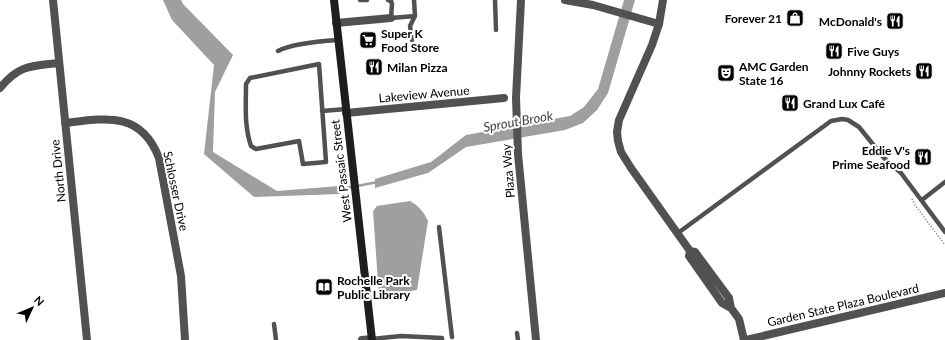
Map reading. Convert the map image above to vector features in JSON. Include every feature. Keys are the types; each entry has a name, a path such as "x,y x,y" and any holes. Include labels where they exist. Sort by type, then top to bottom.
{"main road":[{"name":"West Passaic Street","path":"334,0 372,340"}],"street":[{"name":"North Drive","path":"53,0 87,340"},
{"name":"Plaza Way","path":"521,0 516,108 517,145 536,340"},
{"path":"565,0 586,4 659,24"},
{"name":"Garden State Plaza Boulevard","path":"663,0 659,24 652,45 621,114 617,132 618,141 621,152 631,168 678,232 690,251 695,252 730,298 731,308 739,319 745,340 945,293"},
{"path":"336,23 391,18"},
{"path":"0,88 8,78 24,68 59,64"},
{"name":"Lakeview Avenue","path":"346,111 504,98"},
{"name":"Schlosser Drive","path":"65,123 103,118 123,121 133,125 141,131 156,149 159,158 181,276 185,340"},
{"path":"362,340 372,340"}],"lane":[{"path":"360,0 367,0"},
{"path":"390,0 392,4 391,18 414,16"},
{"path":"412,40 410,26 414,16 414,0"},
{"path":"495,0 496,30"},
{"path":"278,51 293,46 338,40"},
{"path":"319,64 322,111 326,162 303,164 299,141 256,149 251,146 248,137 246,84 250,78 319,64"},
{"path":"322,111 346,111"},
{"path":"678,232 831,121 842,119 854,122 884,158 901,173 945,232"},
{"path":"922,200 945,182"},
{"path":"439,227 452,337"},
{"path":"274,324 276,340"},
{"path":"517,333 518,340"},
{"path":"372,340 401,336 442,338 442,340"}],"shaded area":[{"path":"163,0 181,0 183,4 233,55 215,92 213,152 277,191 339,186 340,194 254,197 204,154 214,65 172,20"},
{"path":"624,0 635,0 608,93 597,110 583,123 565,130 466,147 428,173 375,188 375,179 431,162 466,135 570,116 584,107 598,89"},
{"path":"410,201 420,209 428,221 417,290 379,296 373,211 377,206"}],"waterway":[{"name":"Sprout Brook","path":"357,186 378,182"},
{"name":"Sprout Brook","path":"339,189 352,187"}],"place":[{"name":"Forever 21","path":"795,18"},
{"name":"McDonald's","path":"895,21"},
{"name":"Super K Food Store","path":"368,40"},
{"name":"Five Guys","path":"834,51"},
{"name":"Milan Pizza","path":"374,67"},
{"name":"Johnny Rockets","path":"924,71"},
{"name":"AMC Garden State 16","path":"726,73"},
{"name":"Grand Lux Café","path":"790,103"},
{"name":"Eddie V's Prime Seafood","path":"923,157"},
{"name":"Rochelle Park Public Library","path":"324,287"}]}
